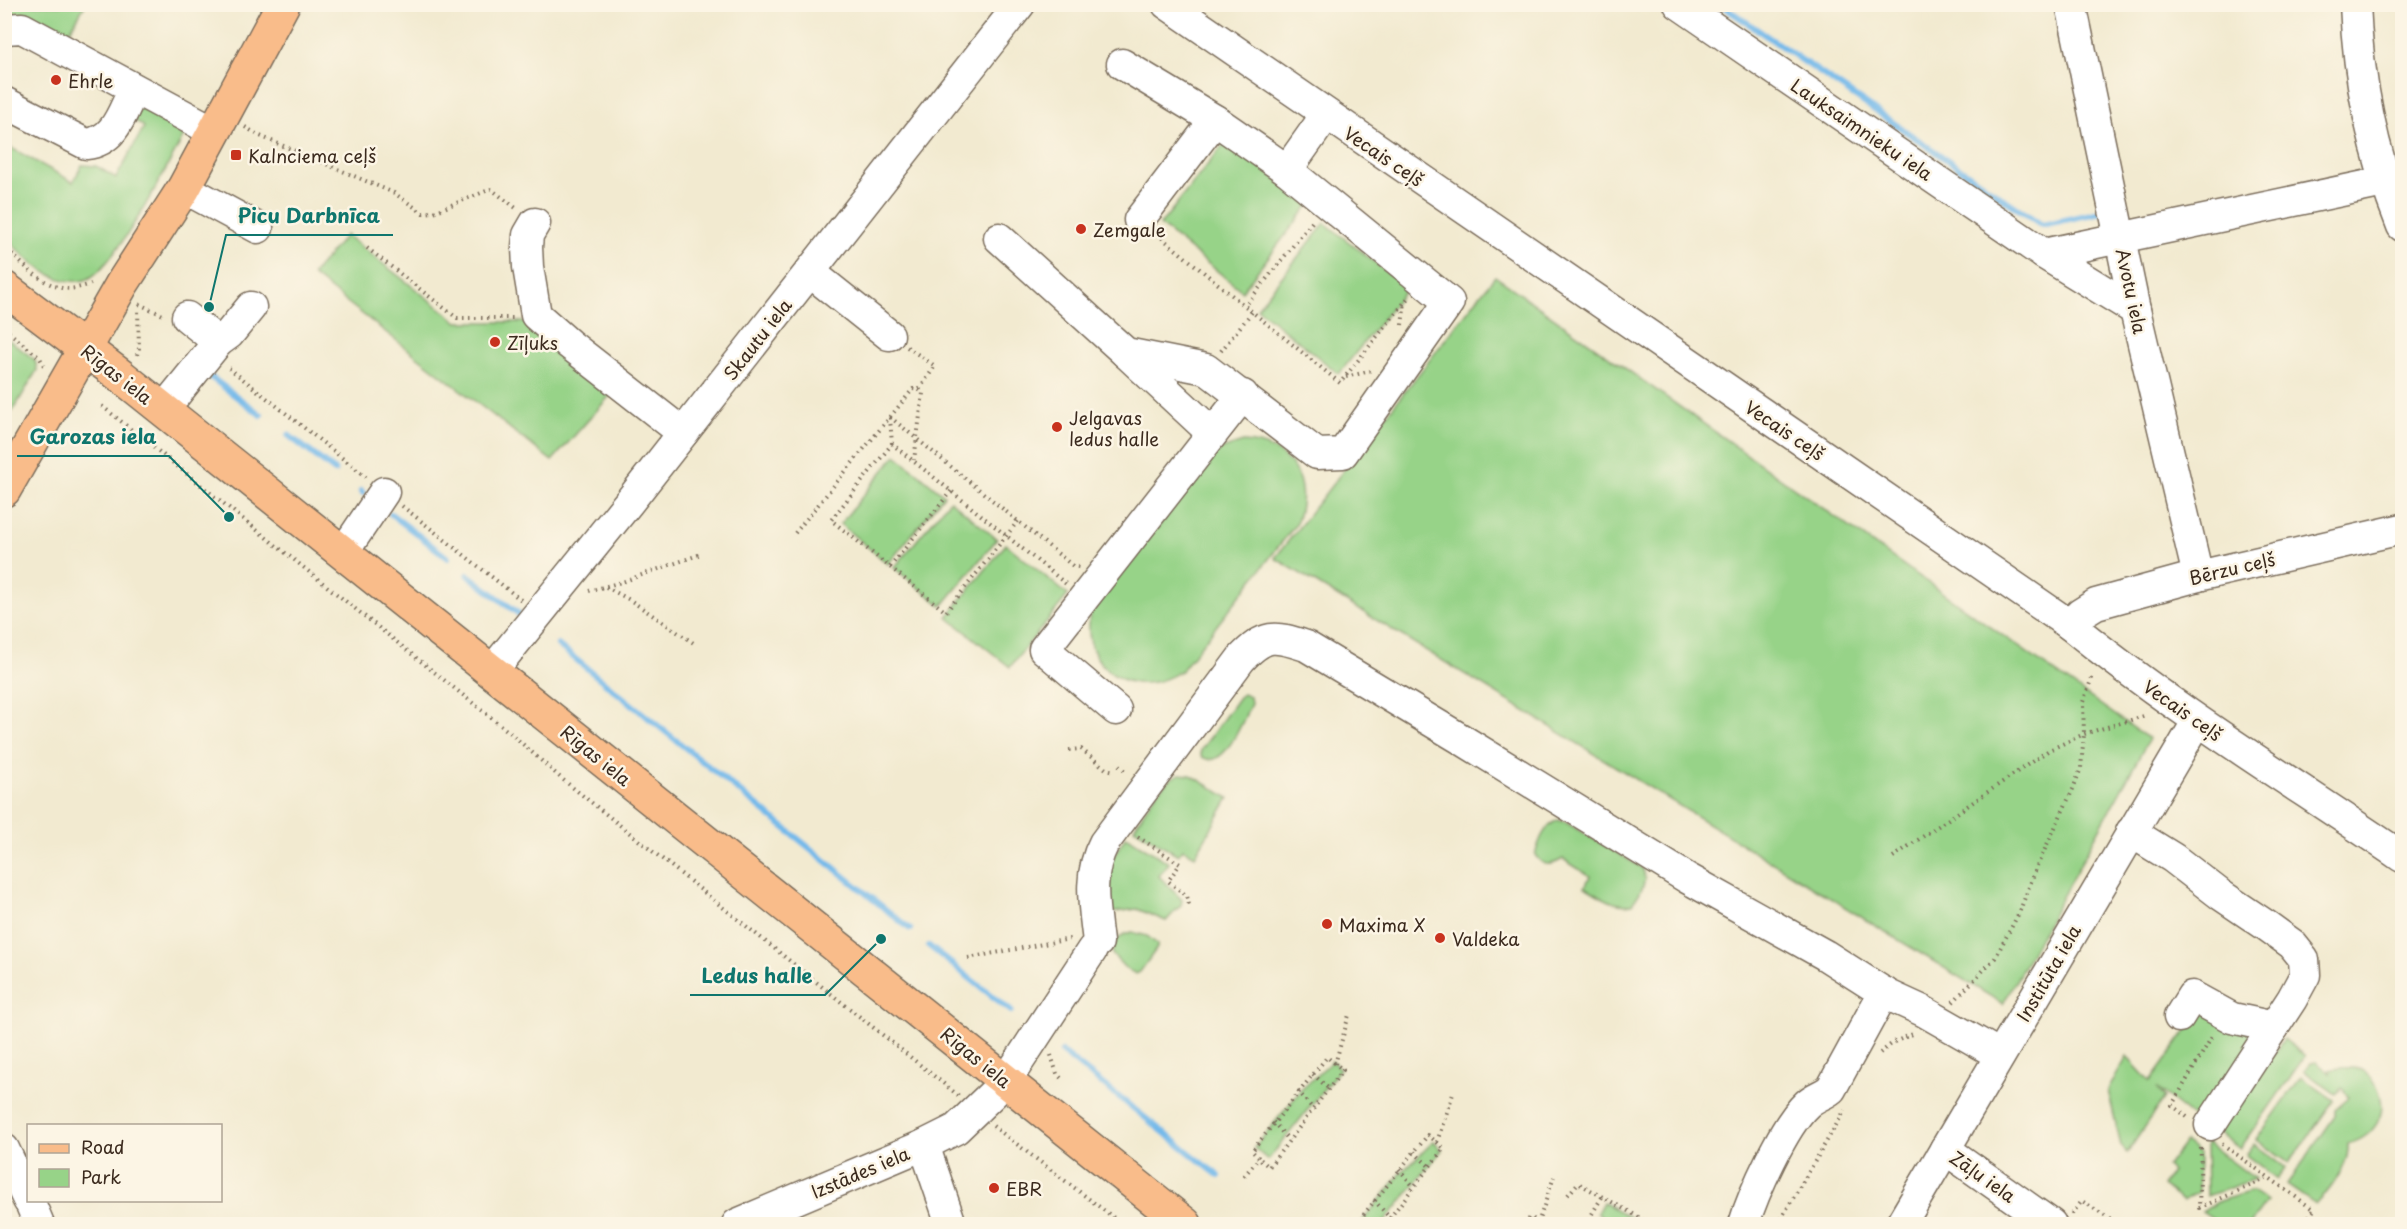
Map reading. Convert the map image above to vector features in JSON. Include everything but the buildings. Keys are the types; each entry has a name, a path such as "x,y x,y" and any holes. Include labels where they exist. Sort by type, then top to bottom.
{"main road":[{"path":"4,490 13,456 86,349 122,284 184,188 230,129 283,4"},
{"name":"Rīgas iela","path":"4,288 164,410 1185,1224"}],"street":[{"name":"Skautu iela","path":"492,672 1020,4"},
{"name":"Lauksaimnieku iela","path":"1679,4 2044,254 2135,310"},
{"name":"Avotu iela","path":"2071,4 2135,310 2198,576"},
{"path":"2355,4 2365,106 2385,182 2403,226"},
{"name":"Vecais ceļš","path":"1172,6 1326,115 2070,626 2189,715 2304,789 2403,857"},
{"path":"4,29 21,28 134,89 230,129"},
{"path":"1122,64 1215,120 1287,170 1449,302 1343,453 1317,454 1243,395 1206,369 1126,353"},
{"path":"4,102 86,144 106,139 112,132 134,89"},
{"path":"1287,170 1326,115"},
{"path":"1139,220 1215,120"},
{"path":"2044,254 2385,182"},
{"path":"184,188 258,228"},
{"path":"535,223 528,235 528,267 532,302 538,318 683,433"},
{"path":"999,238 1212,433"},
{"path":"810,272 889,335"},
{"path":"164,410 213,347 229,334 251,307"},
{"path":"180,319 213,347"},
{"path":"1116,710 1044,649 1243,395"},
{"path":"343,553 384,492"},
{"name":"Bērzu ceļš","path":"2070,626 2080,614 2096,604 2198,576 2403,529"},
{"path":"1095,942 1092,881 1094,867 1104,843 1241,659 1255,644 1267,638 1281,637 1306,646 1687,878 1825,955 1884,992 2000,1055"},
{"name":"Institūta iela","path":"1901,1224 2131,832 2189,715"},
{"path":"2131,832 2173,858 2221,895 2284,938 2304,958 2305,975 2274,1027 2205,1131"},
{"name":"Izstādes iela","path":"737,1224 924,1145 956,1129 1006,1081 1095,942"},
{"path":"1744,1224 1768,1166 1800,1112 1810,1101 1822,1097 1831,1089 1884,992"},
{"path":"2179,1017 2192,996 2232,1018 2274,1027"},
{"path":"924,1145 951,1224"},
{"path":"4,1149 20,1189"},
{"name":"Zāļu iela","path":"1945,1149 2051,1224"},
{"path":"27,1202 39,1224"}],"path":[{"path":"230,129 260,136 394,193 423,213 434,212 491,189 535,223"},
{"path":"1245,306 1328,203"},
{"path":"1139,220 1340,382 1422,280"},
{"path":"4,245 30,270 51,283 62,288 76,288"},
{"path":"367,248 457,318 538,318"},
{"path":"137,356 139,348 138,303 180,319"},
{"path":"1206,369 1252,312"},
{"path":"4,328 40,358 44,367"},
{"path":"889,335 935,366 919,390"},
{"path":"213,347 384,492 522,600"},
{"path":"795,533 913,389 923,393 914,461"},
{"path":"102,406 509,732 562,779 1122,1224"},
{"path":"890,417 1073,566 1082,568"},
{"path":"890,417 892,444 831,520 946,612 1018,521"},
{"path":"892,444 1084,598"},
{"path":"890,567 951,491"},
{"path":"588,591 701,554"},
{"path":"605,586 695,644"},
{"path":"1879,1053 1894,1042 1911,1035 1937,1019 1995,958 2019,913 2081,768 2084,734 2083,702 2103,652"},
{"path":"1893,857 2049,750 2084,734 2138,716 2189,715"},
{"path":"1069,750 1081,749 1106,769 1114,771"},
{"path":"1118,824 1180,864 1168,881 1187,896 1189,905"},
{"path":"968,958 1095,942"},
{"path":"1335,1064 1349,1015"},
{"path":"2217,1028 2172,1105 2314,1210 2303,1224"},
{"path":"1327,1056 1335,1064 1343,1071 1269,1167 1252,1151 1327,1056"},
{"path":"1313,1074 1329,1089"},
{"path":"1298,1091 1313,1109"},
{"path":"1437,1142 1453,1094"},
{"path":"1778,1224 1849,1104"},
{"path":"1273,1122 1289,1140"},
{"path":"2205,1131 2199,1208 2268,1178"},
{"path":"1356,1224 1428,1135 1444,1148 1385,1224"},
{"path":"1414,1152 1430,1167"},
{"path":"1244,1176 1259,1158"},
{"path":"1399,1169 1414,1187"},
{"path":"1524,1224 1531,1217 1539,1224 1554,1177"},
{"path":"1568,1195 1578,1183 1651,1224"},
{"path":"1592,1214 1602,1197"},
{"path":"1374,1200 1390,1218"},
{"path":"2082,1201 2119,1224"},
{"path":"4,1216 8,1224"}],"green space":[{"path":"4,5 85,5 67,36 30,16 5,14"},
{"path":"138,106 187,130 140,213 110,258 97,273 85,280 62,279 40,269 5,236 4,144 73,182 82,165 96,166 116,178 144,127 131,118"},
{"path":"1227,140 1309,205 1242,291 1160,225"},
{"path":"1325,223 1407,288 1339,374 1257,308"},
{"path":"346,235 458,322 526,322 614,391 552,461 312,275"},
{"path":"1495,276 2149,739 2003,1004 1275,558"},
{"path":"4,336 35,360 37,370 13,411 7,414 4,404"},
{"path":"1243,442 1259,444 1274,450 1285,457 1294,468 1302,493 1301,508 1296,524 1182,670 1164,680 1146,683 1128,681 1113,674 1101,663 1093,649 1089,631 1091,610 1219,450"},
{"path":"896,455 944,495 888,564 840,524"},
{"path":"950,500 997,539 942,606 894,568"},
{"path":"1006,544 1068,595 1010,667 947,617"},
{"path":"1243,694 1250,697 1251,704 1232,742 1217,758 1209,760 1201,756 1201,750"},
{"path":"1179,774 1191,775 1229,798 1195,856 1183,849 1178,855 1134,828 1159,791"},
{"path":"1558,820 1641,867 1645,877 1644,882 1632,904 1613,902 1585,887 1590,876 1563,859 1548,864 1538,859 1535,855 1543,834"},
{"path":"1126,836 1169,863 1159,876 1182,900 1181,905 1166,921 1137,909 1109,913 1107,866"},
{"path":"1132,932 1147,936 1157,944 1157,948 1140,972 1136,974 1126,969 1112,954 1118,939"},
{"path":"2200,1012 2266,1031 2205,1127 2156,1088 2164,1098 2127,1153 2121,1146 2108,1090 2127,1057 2150,1082"},
{"path":"2284,1039 2305,1056 2240,1149 2217,1131"},
{"path":"1332,1061 1340,1069 1268,1160 1254,1148 1301,1090"},
{"path":"2316,1062 2331,1074 2329,1070 2341,1068 2364,1071 2377,1087 2382,1106 2377,1123 2372,1130 2357,1141 2348,1144 2348,1152 2342,1169 2316,1205 2287,1185 2335,1116 2335,1109 2349,1097 2342,1088 2336,1094 2304,1071 2311,1063"},
{"path":"2301,1077 2334,1100 2289,1163 2256,1140"},
{"path":"1434,1141 1442,1150 1383,1224 1360,1224 1403,1171"},
{"path":"2185,1142 2199,1153 2198,1192 2183,1201 2162,1186 2172,1171 2167,1166"},
{"path":"2206,1142 2255,1179 2207,1196"},
{"path":"2254,1144 2286,1168 2277,1179 2246,1155"},
{"path":"2252,1191 2267,1201 2250,1224 2220,1224 2202,1212 2219,1201"},
{"path":"1603,1202 1642,1224 1612,1224 1597,1213"}],"waterway":[{"path":"1720,4 2042,225 2101,212"},
{"path":"204,372 261,415"},
{"path":"288,435 335,471"},
{"path":"391,514 448,558"},
{"path":"468,575 519,614"},
{"path":"558,645 910,929"},
{"path":"929,946 1011,1011"},
{"path":"1062,1052 1219,1176"}],"place":[{"name":"Ehrle","path":"56,80"},
{"name":"Kalnciema ceļš","path":"236,155"},
{"name":"Zemgale","path":"1081,229"},
{"name":"Picu Darbnīca","path":"209,307"},
{"name":"Zīļuks","path":"495,342"},
{"name":"Jelgavas ledus halle","path":"1057,427"},
{"name":"Garozas iela","path":"229,517"},
{"name":"Maxima X","path":"1327,924"},
{"name":"Valdeka","path":"1440,938"},
{"name":"Ledus halle","path":"881,939"},
{"name":"EBR","path":"994,1188"}]}
